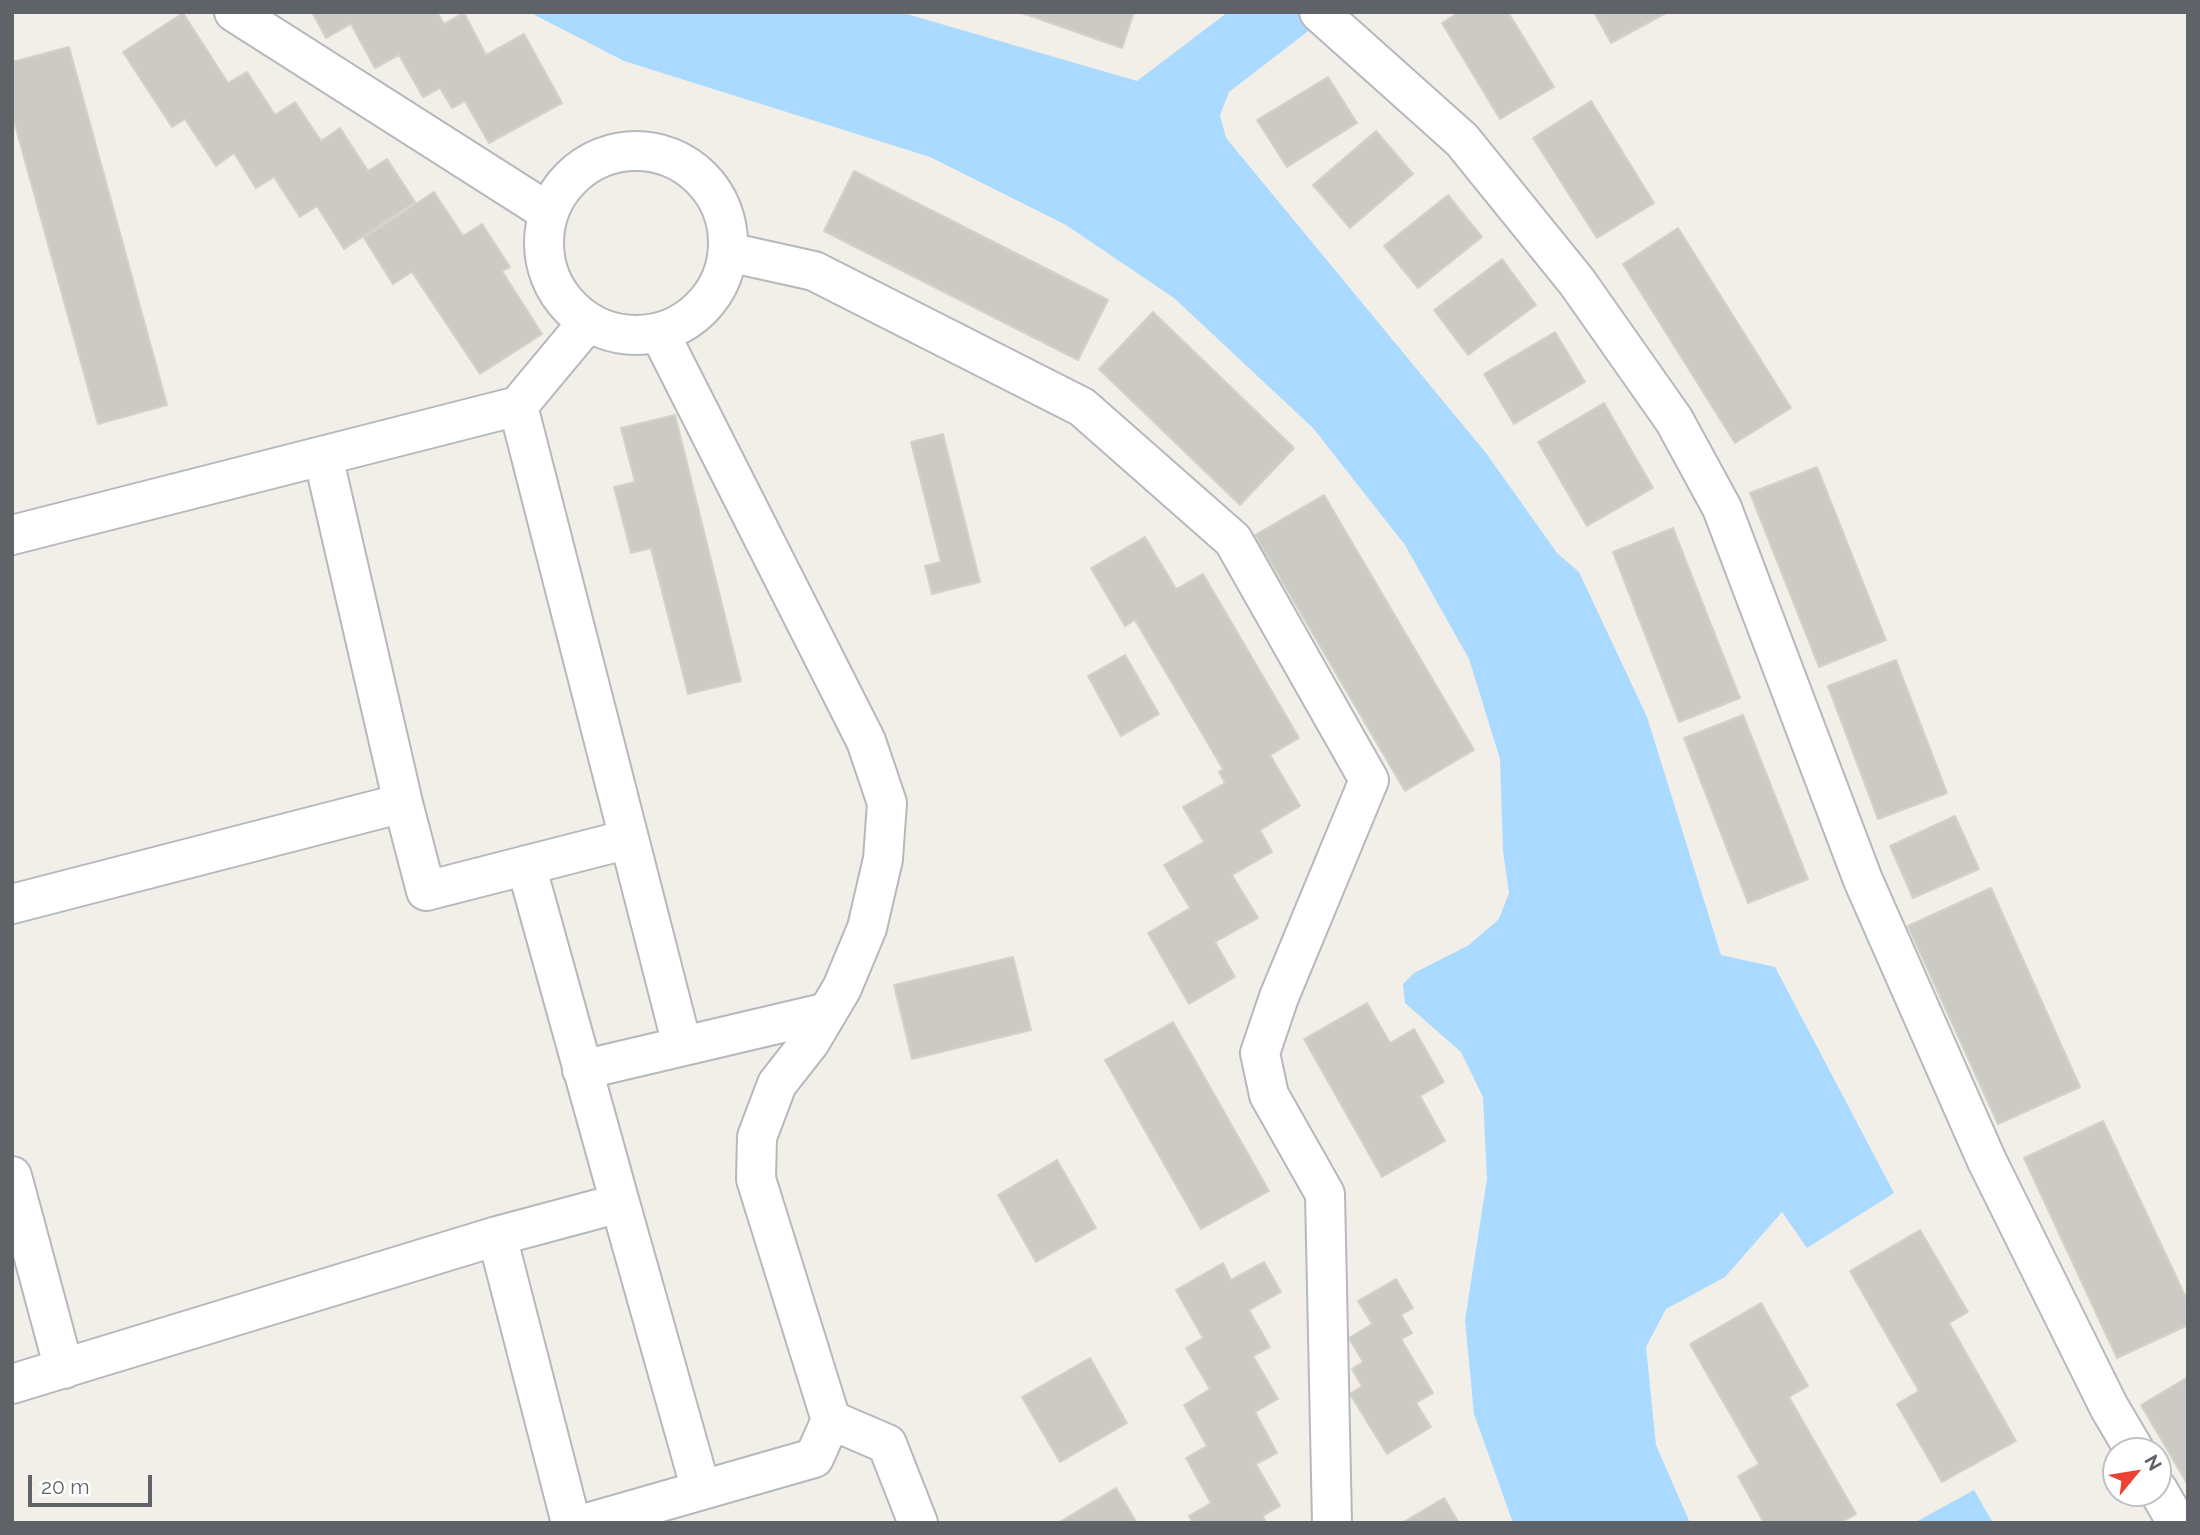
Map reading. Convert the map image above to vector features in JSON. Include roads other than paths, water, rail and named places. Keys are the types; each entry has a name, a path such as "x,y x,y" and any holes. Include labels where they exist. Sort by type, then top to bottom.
{"street":[{"path":"234,12 548,212"},
{"path":"1319,12 1462,140 1577,282 1674,420 1722,508 1863,880 1987,1161 2109,1407 2127,1437"},
{"path":"622,151 656,152 687,165 711,189 726,219 728,252 718,288 693,317 660,334 622,335 587,323 564,302 548,274 542,243 548,212 565,183 590,161 622,151"},
{"path":"728,252 814,271 1082,407 1233,540 1369,780 1279,997 1260,1053 1269,1095 1325,1194 1332,1523"},
{"path":"12,535 518,406 587,323"},
{"path":"587,1523 814,1458 831,1420 756,1180 757,1137 777,1084 810,1042 842,988 866,928 883,859 887,803 866,741 660,334"},
{"path":"518,406 682,1045"},
{"path":"323,456 403,803 426,891 629,839"},
{"path":"12,904 403,803"},
{"path":"526,865 701,1490"},
{"path":"582,1070 828,1012"},
{"path":"12,1176 64,1369"},
{"path":"12,1384 496,1236 620,1203"},
{"path":"496,1236 571,1523"},
{"path":"831,1420 887,1444 918,1523"},
{"path":"2168,1507 2177,1523"}],"water":[{"path":"529,12 900,12 1137,81 1228,12 1333,12 1229,92 1220,115 1226,138 1486,453 1557,553 1579,572 1647,717 1721,955 1775,967 1894,1193 1807,1248 1782,1212 1725,1277 1666,1309 1646,1347 1656,1445 1690,1523 1513,1523 1474,1414 1465,1320 1487,1179 1483,1097 1461,1052 1405,1003 1403,984 1414,973 1469,945 1499,919 1509,893 1503,851 1500,759 1469,659 1405,545 1313,428 1174,298 1066,225 930,157 624,61"},
{"path":"1974,1490 1993,1523 1914,1523"}]}
